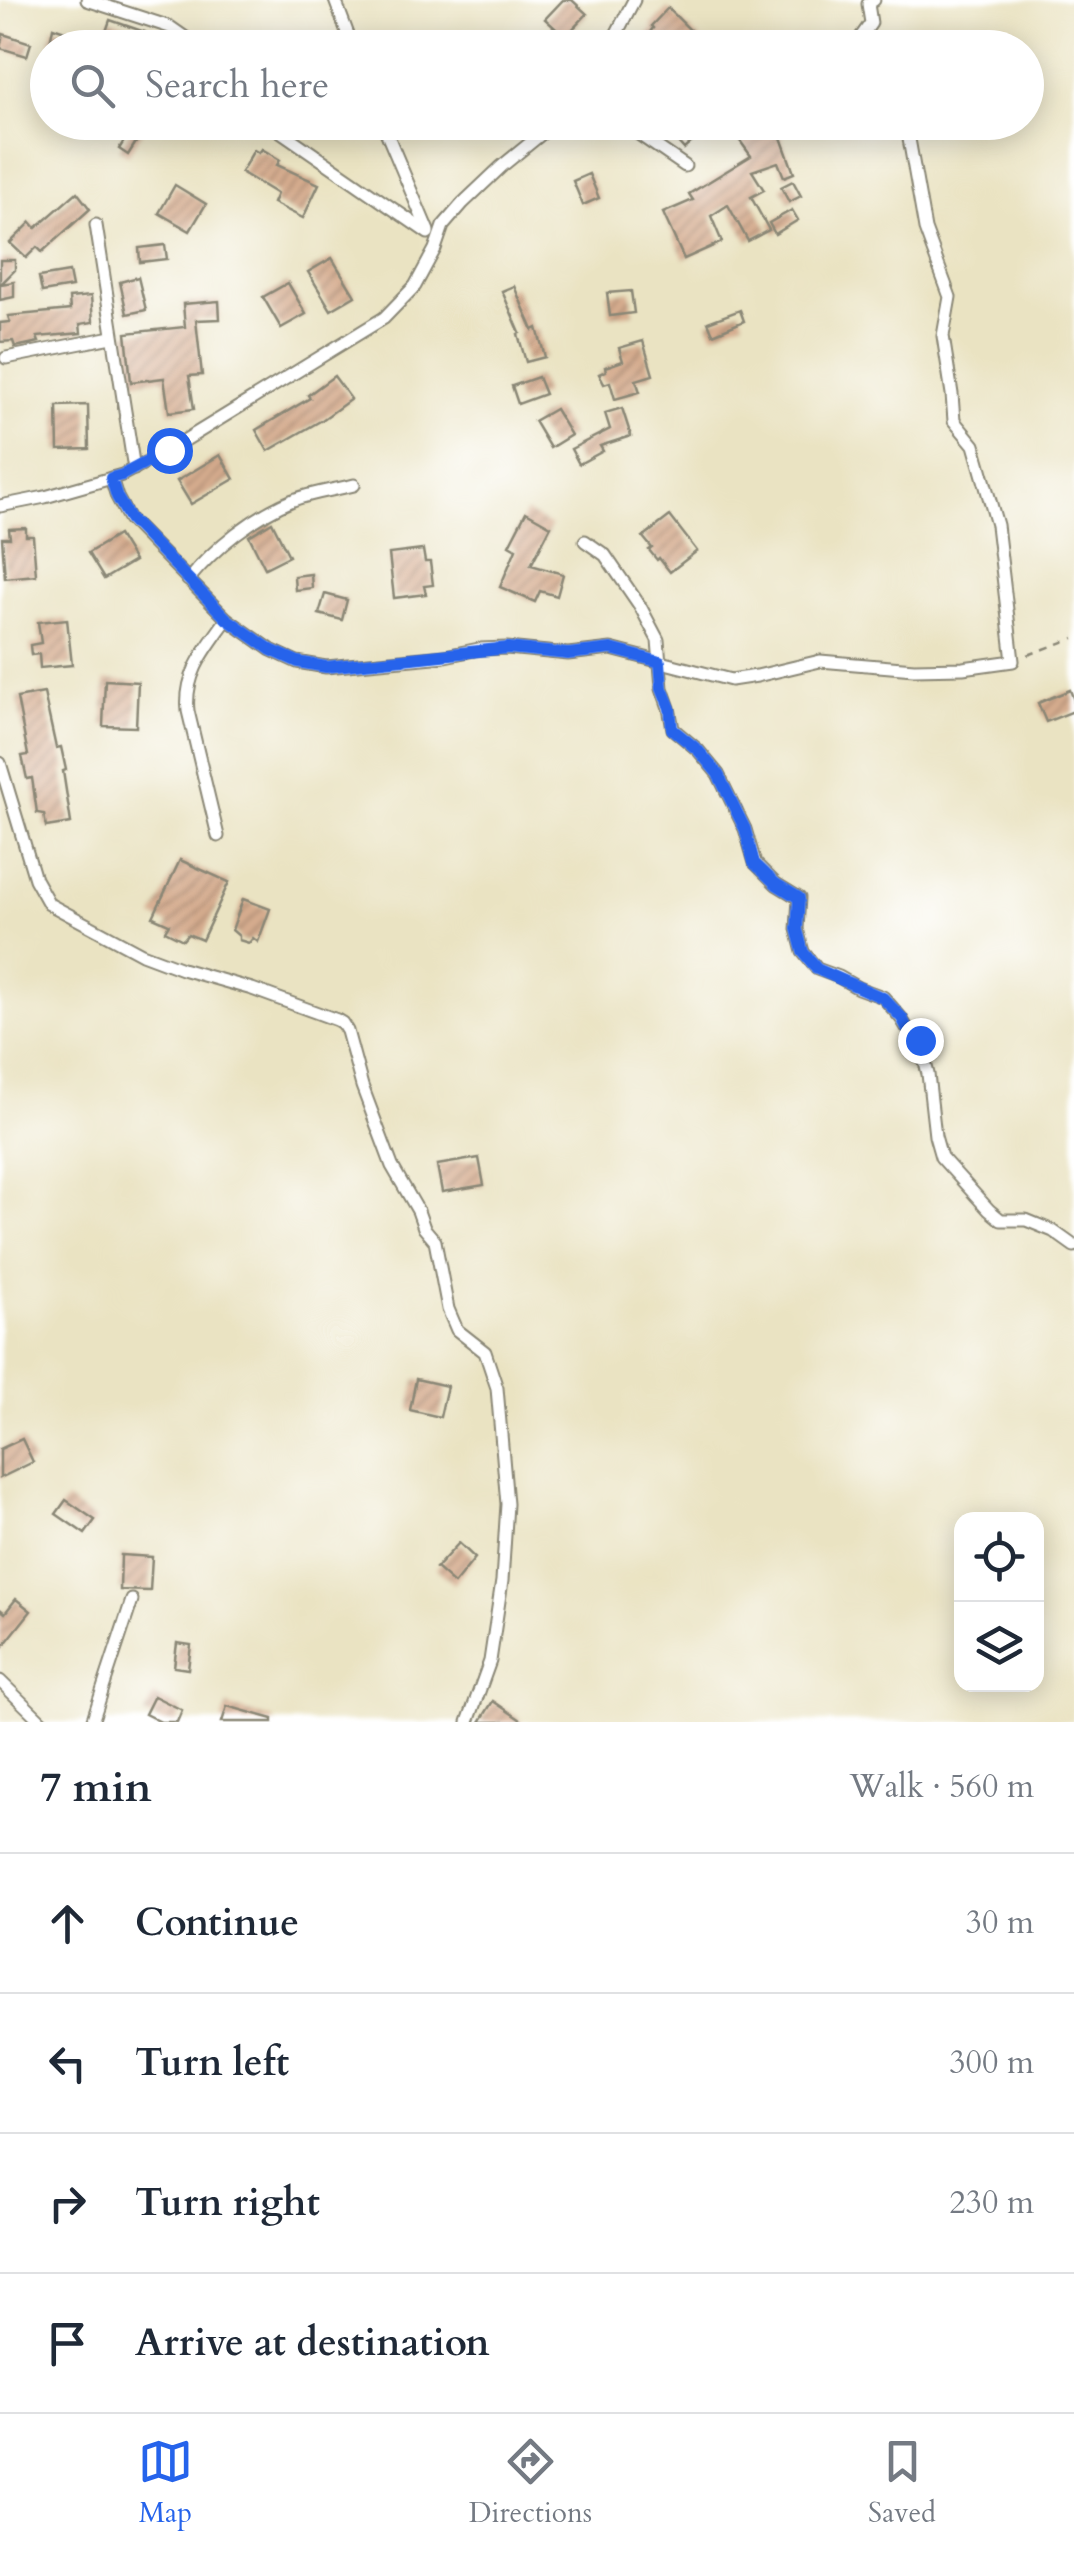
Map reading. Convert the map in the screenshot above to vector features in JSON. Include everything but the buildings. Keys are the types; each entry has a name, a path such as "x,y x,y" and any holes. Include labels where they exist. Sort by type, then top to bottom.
{"street":[{"path":"87,0 174,30"},
{"path":"335,0 346,30"},
{"path":"618,30 634,0"},
{"path":"866,30 871,24 868,4 874,0"},
{"path":"294,140 428,233"},
{"path":"389,140 435,249"},
{"path":"0,506 45,497 134,469 384,318 414,286 443,226 462,203 534,140"},
{"path":"647,140 685,166"},
{"path":"111,478 130,519 227,619 271,650 298,662 326,667 508,648 568,654 611,649 731,680 820,661 914,669 1012,661 996,525 974,445 954,421 943,336 950,297 925,229 909,140"},
{"path":"96,225 134,469"},
{"path":"6,358 112,337"},
{"path":"188,580 261,515 296,499 354,486"},
{"path":"585,541 605,555 658,640 662,688 670,708 672,729 698,750 718,774 745,829 754,863 776,884 799,898 797,929 803,952 817,969 883,998 920,1040 942,1158 1001,1220 1026,1220 1074,1246"},
{"path":"218,836 186,693 199,660 227,619"},
{"path":"0,763 34,879 48,904 142,954 252,988 336,1020 347,1031 362,1086 392,1166 424,1228 435,1241 448,1309 457,1330 485,1352 497,1388 507,1504 502,1582 490,1661 468,1722"},
{"path":"92,1722 132,1600"},
{"path":"0,1681 42,1722"}],"path":[{"path":"1012,661 1074,638"}],"route":[{"path":"169,450 111,478 130,519 227,619 271,650 298,662 326,667 508,648 568,654 611,649 660,662 672,729 698,750 718,774 745,829 754,863 776,884 799,898 797,929 803,952 817,969 883,998 920,1040"}]}
